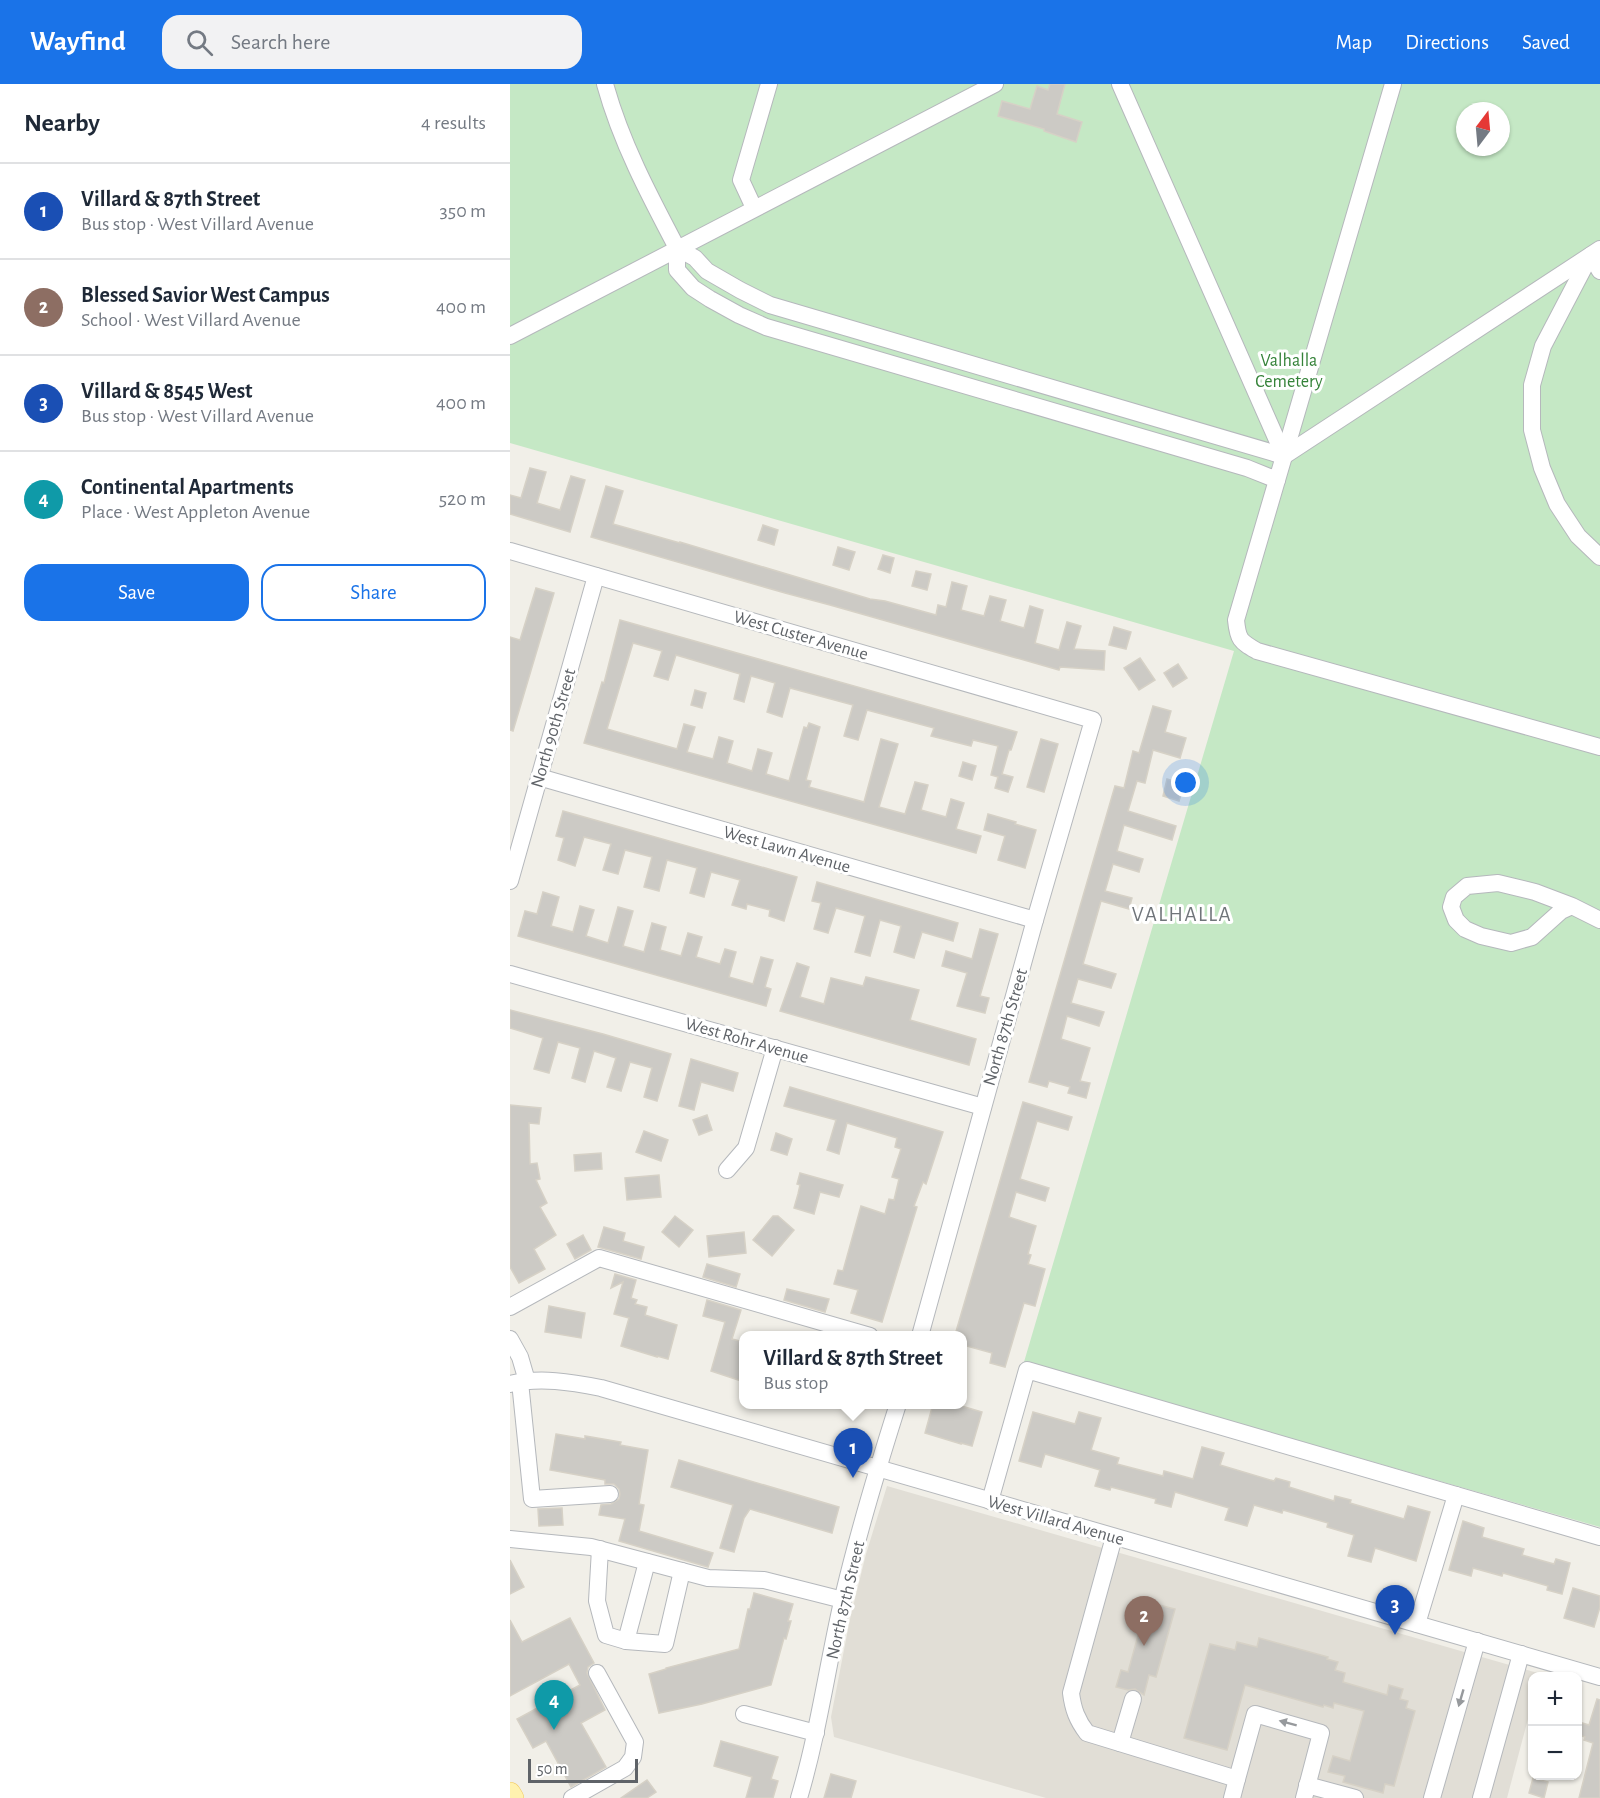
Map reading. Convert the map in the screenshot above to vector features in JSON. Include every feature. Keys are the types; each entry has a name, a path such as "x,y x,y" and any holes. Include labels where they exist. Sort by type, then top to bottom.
{"main road":[{"path":"510,1793 513,1798"}],"street":[{"path":"604,84 630,154 677,248 677,270 693,288 739,315 766,327 1248,468 1277,480"},
{"path":"754,208 741,180 769,84"},
{"path":"510,336 995,84"},
{"path":"1120,84 1284,456"},
{"path":"1393,84 1236,620 1238,635 1245,644 1257,651 1600,747"},
{"path":"677,248 695,258 708,271 770,305 1284,456 1595,252"},
{"path":"1595,252 1600,271"},
{"path":"1595,252 1543,346 1532,386 1533,430 1542,468 1557,504 1578,536 1600,557"},
{"name":"West Custer Avenue","path":"510,551 1093,720"},
{"name":"North 90th Street","path":"510,881 596,576"},
{"name":"North 87th Street","path":"921,1331 1093,720"},
{"name":"West Lawn Avenue","path":"539,777 1035,920"},
{"path":"1572,906 1561,911 1532,937 1511,943 1481,936 1465,929 1456,920 1451,907 1454,897 1467,886 1498,883 1535,892 1572,906 1600,920"},
{"name":"West Rohr Avenue","path":"510,974 983,1107"},
{"path":"727,1170 746,1148 775,1048"},
{"path":"510,1306 599,1258 856,1331"},
{"path":"510,1339 519,1357 519,1382 532,1499 610,1494"},
{"path":"990,1501 1027,1370 1600,1537"},
{"name":"West Villard Avenue","path":"519,1382 558,1381 601,1388 1600,1677"},
{"name":"North 87th Street","path":"799,1798 810,1762 843,1600 896,1409"},
{"path":"1417,1624 1456,1495"},
{"path":"1114,1537 1071,1694 1072,1707 1078,1721 1087,1733 1237,1779"},
{"path":"510,1539 591,1547 708,1578 764,1580 843,1600"},
{"path":"600,1549 597,1601 606,1635 626,1641 665,1644 682,1571"},
{"path":"626,1641 647,1562"},
{"path":"1432,1798 1477,1641"},
{"path":"1481,1798 1521,1654"},
{"path":"572,1798 625,1768 633,1757 635,1742 597,1673"},
{"path":"1120,1743 1132,1699"},
{"path":"744,1714 816,1733"},
{"path":"1232,1798 1255,1714 1321,1732 1306,1791 1354,1798"}],"shaded area":[{"path":"887,1486 1534,1672 1528,1672 1528,1719 1507,1798 1046,1798 834,1737 831,1717 850,1619 866,1554"}],"green space":[{"name":"Valhalla Cemetery","path":"510,84 1600,84 1600,1527 1024,1362 1234,651 510,443"}],"building":[{"path":"1050,84 1065,84 1057,114 1082,122 1076,142 1044,131 1044,129 998,116 1002,101 1030,109 1037,86 1048,90"},
{"path":"530,468 546,472 537,503 560,510 571,476 585,480 570,532 510,514 510,495 521,498"},
{"path":"606,486 623,491 613,524 870,599 936,615 938,605 946,607 952,582 967,586 961,610 984,616 990,596 1006,600 1000,621 1024,628 1030,606 1043,610 1035,643 1059,650 1067,622 1081,626 1074,649 1105,651 1104,670 1060,667 1059,670 591,537"},
{"path":"763,525 778,530 774,545 758,540"},
{"path":"838,547 855,552 849,570 833,565"},
{"path":"883,555 894,558 890,573 878,569"},
{"path":"916,571 931,574 927,590 912,586"},
{"path":"536,588 554,593 513,731 510,730 510,637 520,640"},
{"path":"620,620 1017,732 1002,774 1013,777 1008,792 995,788 998,777 991,775 998,746 973,740 971,746 931,736 934,728 867,710 858,740 844,736 853,705 790,688 782,717 767,712 775,683 751,676 744,702 734,699 740,674 676,655 668,680 654,676 662,651 633,643 607,729 677,749 684,724 695,727 687,752 713,759 719,737 733,741 727,763 752,771 758,749 772,753 766,774 789,781 804,727 807,728 809,723 820,727 806,780 811,781 809,787 864,802 881,739 898,744 879,807 905,814 915,782 928,785 921,810 946,817 951,799 964,803 956,829 981,836 976,853 584,743 602,682 604,683"},
{"path":"1114,627 1131,632 1126,649 1109,645"},
{"path":"1140,658 1155,680 1139,690 1124,668"},
{"path":"1178,664 1187,678 1173,687 1164,673"},
{"path":"695,690 706,693 702,708 691,705"},
{"path":"1153,706 1171,711 1165,732 1186,738 1180,758 1153,750 1145,783 1137,781 1128,811 1176,826 1172,840 1124,825 1117,851 1143,859 1139,872 1113,864 1105,891 1132,898 1129,909 1101,901 1083,964 1116,974 1111,988 1078,979 1071,1003 1104,1012 1099,1026 1067,1016 1061,1039 1090,1048 1080,1081 1090,1083 1086,1098 1068,1093 1070,1087 1049,1081 1047,1087 1029,1082 1115,786 1124,788 1133,751 1139,753"},
{"path":"1041,739 1058,744 1044,792 1027,787"},
{"path":"963,762 976,766 972,780 959,776"},
{"path":"1167,779 1184,784 1179,801 1163,796"},
{"path":"563,811 797,877 784,921 769,916 770,910 747,904 746,909 732,905 740,880 711,872 704,897 690,893 697,868 667,860 659,891 644,887 652,857 625,850 618,874 603,870 611,844 584,837 575,866 558,860 564,838 556,836"},
{"path":"988,814 1036,830 1025,868 998,860 1005,836 984,830"},
{"path":"817,882 958,923 953,941 922,932 914,958 894,952 901,926 880,920 870,956 855,952 865,916 836,908 828,933 814,929 821,903 812,901"},
{"path":"543,892 559,897 551,926 573,932 580,906 594,910 586,936 608,943 618,907 633,911 623,946 644,952 652,923 666,927 660,950 681,956 688,933 702,937 696,957 720,964 725,949 736,952 729,977 753,984 761,957 773,960 765,987 771,989 766,1006 518,936 525,911 537,914"},
{"path":"980,929 998,934 980,996 989,998 985,1013 957,1006 967,973 942,966 946,951 972,959"},
{"path":"797,963 809,967 800,997 824,1004 831,978 863,986 866,977 919,990 910,1020 976,1039 969,1065 780,1011"},
{"path":"510,1010 671,1054 657,1101 644,1097 652,1068 630,1062 621,1091 607,1087 616,1058 594,1051 585,1082 572,1078 580,1048 558,1042 549,1073 534,1069 543,1038 510,1028"},
{"path":"691,1059 738,1073 733,1091 701,1082 694,1110 679,1106"},
{"path":"790,1087 943,1132 926,1184 923,1182 914,1206 917,1207 882,1322 851,1313 858,1290 834,1284 838,1270 843,1271 861,1206 885,1214 889,1199 894,1200 899,1179 892,1177 901,1149 895,1147 897,1138 847,1123 839,1154 827,1150 836,1120 784,1106"},
{"path":"1023,1102 1072,1117 1068,1130 1037,1121 1020,1179 1049,1188 1045,1201 1016,1192 1009,1217 1036,1226 1028,1254 1031,1255 1028,1264 1045,1269 1035,1306 1024,1303 1005,1367 990,1363 992,1353 967,1346 967,1331 956,1331"},
{"path":"510,1105 541,1108 539,1124 529,1123 530,1164 537,1163 540,1179 536,1180 547,1203 540,1207 556,1235 534,1249 545,1269 519,1283 510,1267"},
{"path":"707,1115 712,1130 699,1135 693,1120"},
{"path":"644,1131 668,1140 661,1161 636,1152"},
{"path":"776,1133 792,1139 787,1155 771,1150"},
{"path":"601,1153 602,1169 575,1171 574,1155"},
{"path":"800,1173 843,1185 839,1197 820,1192 814,1214 794,1208 800,1185 797,1184"},
{"path":"659,1175 661,1197 627,1200 625,1178"},
{"path":"675,1216 693,1230 679,1247 662,1232"},
{"path":"773,1216 778,1216 794,1230 772,1256 753,1240"},
{"path":"604,1227 625,1233 623,1241 644,1247 641,1259 598,1247"},
{"path":"744,1232 746,1253 709,1257 707,1236"},
{"path":"583,1235 591,1250 575,1259 567,1244"},
{"path":"707,1264 740,1274 736,1287 703,1277"},
{"path":"615,1274 636,1280 631,1298 637,1300 635,1304 647,1307 645,1315 677,1325 668,1359 621,1346 629,1318 614,1314 623,1282 611,1288"},
{"path":"787,1289 829,1299 825,1312 784,1300"},
{"path":"707,1300 741,1310 732,1339 739,1341 739,1380 711,1371 725,1322 703,1316"},
{"path":"549,1306 585,1313 581,1338 545,1332"},
{"path":"967,1408 982,1412 972,1446 925,1433 932,1409"},
{"path":"1033,1412 1075,1424 1079,1412 1101,1418 1091,1450 1119,1458 1117,1464 1163,1476 1164,1471 1193,1479 1202,1447 1224,1453 1220,1465 1274,1481 1276,1478 1290,1482 1289,1487 1334,1501 1335,1496 1351,1500 1350,1503 1404,1519 1408,1506 1430,1512 1416,1561 1375,1548 1371,1562 1348,1556 1354,1535 1327,1527 1328,1523 1283,1510 1282,1513 1254,1505 1247,1526 1225,1520 1229,1508 1175,1492 1171,1507 1155,1503 1156,1499 1111,1487 1110,1490 1095,1486 1100,1470 1045,1454 1041,1467 1019,1461"},
{"path":"556,1434 621,1442 620,1445 648,1450 639,1504 644,1505 639,1531 713,1553 708,1567 619,1541 625,1519 599,1515 601,1505 611,1504 619,1499 619,1489 614,1484 605,1484 605,1480 550,1470"},
{"path":"679,1460 839,1507 832,1533 750,1509 744,1518 734,1552 720,1548 733,1505 671,1487"},
{"path":"562,1508 563,1525 539,1526 538,1509"},
{"path":"1463,1521 1484,1528 1482,1537 1524,1549 1522,1555 1554,1564 1556,1559 1570,1563 1562,1594 1547,1590 1548,1586 1503,1573 1502,1576 1473,1568 1471,1576 1449,1570"},
{"path":"510,1560 524,1587 510,1594"},
{"path":"1573,1588 1600,1596 1600,1607 1594,1627 1564,1618"},
{"path":"754,1593 793,1604 788,1621 791,1621 771,1685 659,1713 649,1674 739,1649"},
{"path":"1132,1604 1154,1609 1155,1604 1175,1609 1156,1677 1149,1675 1144,1695 1135,1689 1116,1687 1121,1670 1128,1672 1142,1621 1128,1617"},
{"path":"570,1618 594,1663 588,1667 587,1673 605,1710 581,1723 606,1767 571,1787 546,1741 533,1748 517,1719 580,1685 569,1664 510,1696 510,1620 522,1642"},
{"path":"1259,1638 1328,1657 1327,1659 1338,1662 1335,1670 1345,1673 1343,1682 1387,1695 1389,1685 1403,1689 1400,1699 1408,1701 1406,1708 1415,1711 1394,1786 1385,1784 1383,1793 1343,1782 1345,1776 1328,1772 1333,1756 1350,1761 1364,1711 1334,1703 1333,1708 1324,1705 1323,1707 1245,1685 1227,1750 1184,1738 1210,1644 1235,1650 1237,1642 1257,1647"},
{"path":"1597,1699 1600,1700 1600,1798 1579,1798 1593,1743 1584,1740 1582,1723 1589,1725"},
{"path":"721,1741 778,1757 771,1779 778,1781 773,1798 746,1798 752,1777 714,1766"},
{"path":"831,1774 856,1781 851,1798 824,1798"},
{"path":"647,1780 656,1792 647,1798 621,1798"},
{"path":"1532,1780 1548,1782 1544,1798 1529,1793"}],"place":[{"name":"Villard & 87th Street","path":"853,1478"},
{"name":"Villard & 8545 West","path":"1395,1635"},
{"name":"Blessed Savior West Campus","path":"1144,1646"},
{"name":"Continental Apartments","path":"554,1730"}],"district":[{"name":"VALHALLA","path":"1182,914"}]}
